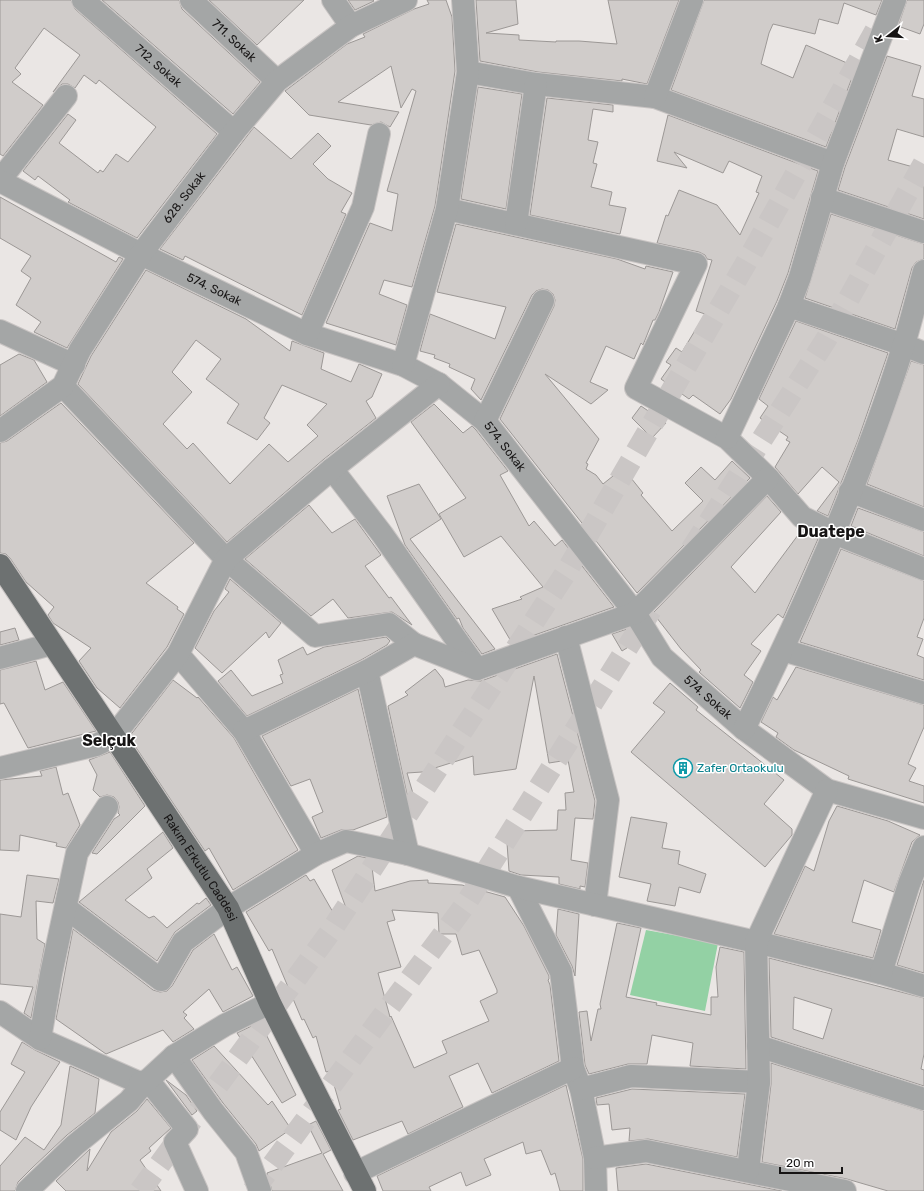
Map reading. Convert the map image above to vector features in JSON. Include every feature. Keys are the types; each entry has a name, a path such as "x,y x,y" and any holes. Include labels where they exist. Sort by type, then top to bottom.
{"main road":[{"name":"Rakım Erkutlu Caddesi","path":"0,567 228,908 270,1003 360,1182"}],"street":[{"name":"712. Sokak","path":"83,0 234,132"},
{"name":"711. Sokak","path":"191,0 277,81"},
{"path":"333,0 351,26"},
{"name":"628. Sokak","path":"0,431 64,386 80,350 141,254 234,132 277,81 351,26 406,0"},
{"path":"404,365 447,209 468,72 463,0"},
{"path":"655,97 692,0"},
{"path":"727,438 789,306 800,276 822,198 834,163 895,0"},
{"path":"468,72 536,84 655,97 834,163"},
{"path":"516,224 536,84"},
{"path":"0,181 66,96"},
{"path":"307,334 363,207 379,134"},
{"name":"574. Sokak","path":"0,181 141,254 307,334 404,365 439,384 484,421 636,613 662,657 744,730 826,790 924,818"},
{"path":"822,198 924,232"},
{"path":"447,209 696,264 636,388 727,438 768,478 802,517 834,533 924,569"},
{"path":"744,730 783,650 834,533 904,345 924,271"},
{"path":"484,421 543,301"},
{"path":"789,306 924,353"},
{"path":"0,331 74,365"},
{"path":"0,768 96,745 113,737 178,654 226,559 332,469 439,384"},
{"path":"64,386 226,559 315,636 389,624 414,644 477,669 636,613 768,478"},
{"path":"332,469 382,534 477,669"},
{"path":"850,491 924,520"},
{"path":"566,637 608,800 595,905"},
{"path":"0,658 52,644"},
{"path":"244,731 367,671 414,644"},
{"path":"783,650 924,693"},
{"path":"178,654 244,731 316,854"},
{"path":"367,671 408,854"},
{"path":"748,1170 759,1082 756,942 826,790"},
{"path":"40,1039 51,974 77,853 107,807"},
{"path":"66,908 161,980 183,942 228,908 316,854 346,841 408,854 518,887 756,942 881,973 924,986"},
{"path":"881,973 916,886 924,847"},
{"path":"518,887 561,972 573,1068 581,1089 595,1158 596,1191"},
{"path":"26,1191 75,1145 129,1101 144,1081 174,1056 225,1025 270,1003"},
{"path":"0,1012 40,1039 144,1081 187,1130"},
{"path":"758,1046 924,1099"},
{"path":"174,1056 213,1111 246,1152 260,1191"},
{"path":"360,1182 573,1068"},
{"path":"581,1089 631,1076 759,1082"},
{"path":"197,1191 175,1142 187,1130 202,1123 213,1111"},
{"path":"595,1158 646,1151 748,1170 845,1191"}],"green space":[{"path":"646,930 718,943 705,1011 630,995"}],"building":[{"path":"0,0 71,0 75,9 217,134 137,238 68,202 70,200 38,176 35,180 23,171 68,114 76,120 59,143 98,173 100,170 103,172 116,154 128,162 156,127 99,80 96,84 84,75 75,88 68,84 62,84 53,92 80,55 44,28 15,68 21,74 12,82 43,105 3,156 0,154"},
{"path":"102,0 179,0 182,9 260,82 233,114"},
{"path":"209,0 304,0 257,45"},
{"path":"348,0 373,0 374,1 355,10"},
{"path":"427,0 446,0 452,17 455,71 435,206 412,287 384,280 379,294 407,305 396,345 326,323 370,223 392,231 398,194 387,191 416,91 412,89 401,108 391,66 338,102 399,112 390,127 381,122 371,125 309,115 285,91 347,44 365,37 363,34 414,9 429,4"},
{"path":"476,0 516,0 518,24 486,33 519,35 519,40 556,42 579,41 617,44 608,0 679,0 647,84 622,79 622,81 538,72 480,61"},
{"path":"704,0 882,0 876,15 844,3 838,24 819,19 815,34 773,24 769,33 761,64 793,78 806,45 856,67 826,147 671,90"},
{"path":"907,0 924,0 924,24 920,34 898,26"},
{"path":"887,56 921,66 912,96 924,99 924,137 897,129 888,160 924,170 924,219 838,190 845,167"},
{"path":"478,87 522,94 506,209 461,199"},
{"path":"547,98 613,105 613,112 593,109 588,140 598,142 593,163 597,164 591,187 612,192 609,205 626,208 620,234 530,215"},
{"path":"668,115 818,171 788,273 777,301 731,399 720,414 693,395 689,399 661,379 671,365 666,362 676,348 682,352 705,314 696,311 712,260 707,259 705,255 699,252 657,243 666,215 668,216 679,190 717,205 740,235 759,193 756,192 762,176 729,161 723,173 674,152 687,168 657,161"},
{"path":"254,127 291,159 318,133 331,146 313,164 328,179 352,193 341,212 346,214 302,315 185,256 183,260 160,249"},
{"path":"0,197 116,262 119,257 123,259 67,348 34,332 41,322 16,305 31,278 21,271 31,256 0,238"},
{"path":"831,214 924,244 924,259 916,262 912,268 895,329 805,298"},
{"path":"456,224 617,259 645,269 646,266 673,272 659,312 655,320 653,320 643,345 641,343 634,359 606,346 590,382 608,390 591,404 545,374 599,439 586,463 588,464 586,469 596,475 603,484 623,468 643,493 641,495 672,531 703,501 685,483 701,467 715,480 732,461 750,478 637,593 500,419 554,306 555,300 553,294 548,290 542,289 536,291 532,295 481,400 471,389 475,379 449,367 450,364 434,358 435,355 420,351 430,314 495,339 506,307 437,292"},
{"path":"146,270 246,319 290,351 292,341 324,353 321,369 351,382 359,364 382,374 372,397 366,401 376,418 324,459 227,542 78,384 91,356","holes":["196,340 221,359 206,379 239,404 227,423 257,440 270,423 264,418 282,385 327,404 307,425 318,436 288,462 269,444 230,484 193,443 187,449 163,424 192,392 172,372"]},
{"path":"796,321 888,353 858,440 828,516 817,511 839,482 822,467 798,494 775,467 790,442 786,440 788,437 760,418 768,406 759,399"},
{"path":"19,354 34,360 47,382 0,416 0,365"},
{"path":"911,361 924,365 924,507 867,484"},
{"path":"61,403 194,543 146,583 178,607 177,609 184,614 167,647 120,708 97,688 79,661 91,648 53,623 48,615 54,607 26,582 6,554 0,553 0,443 7,441"},
{"path":"434,404 463,433 472,426 476,430 508,471 500,475 529,526 534,521 555,546 562,540 614,607 512,643 492,609 522,599 520,597 543,587 501,536 464,557 439,514 466,498 411,422"},
{"path":"641,406 666,423 652,438 632,418"},
{"path":"419,484 441,519 410,539 495,649 482,654 463,628 459,618 457,619 405,545 387,496"},
{"path":"767,496 781,512 731,567 755,593 801,531 818,539 783,618 778,614 751,644 761,651 744,675 753,682 740,708 699,672 701,670 681,649 653,613"},
{"path":"309,505 332,533 355,519 381,555 365,566 412,625 392,612 348,618 333,599 311,616 245,559"},
{"path":"858,508 924,532 924,556 851,526"},
{"path":"841,549 924,581 924,618 917,637 923,639 917,655 924,658 924,680 800,642"},
{"path":"230,579 281,623 269,638 266,632 222,673 195,648 214,611 229,592 225,589"},
{"path":"15,628 19,640 0,645 0,632"},
{"path":"630,628 638,641 622,651 612,634"},
{"path":"386,637 390,641 387,645 361,660 247,716 218,681 231,670 252,696 283,683 280,675 283,674 278,660 303,647 307,655 324,647"},
{"path":"557,654 595,801 593,819 575,818 571,860 588,863 585,887 580,886 580,889 559,884 559,877 521,875 509,871 507,843 511,842 511,831 557,830 558,810 566,810 565,793 574,792 568,760 549,763 534,676 516,769 474,775 473,756 422,772 407,773 414,797 408,799 388,706 408,695 405,692 435,669 443,679 445,687 468,680 481,681"},
{"path":"36,661 45,690 63,682 96,731 28,748 4,703 0,704 0,670"},
{"path":"796,667 924,705 924,727 908,764 916,768 909,781 924,786 924,803 848,779 849,776 794,750 776,737 778,733 761,722 773,697 777,700"},
{"path":"173,680 197,698 198,697 234,738 298,850 233,890 209,848 205,851 129,737"},
{"path":"670,683 698,707 696,710 784,780 764,804 792,829 792,835 765,867 631,752 665,712 653,703"},
{"path":"358,689 387,817 353,830 341,830 321,838 312,817 323,812 310,779 291,786 262,736"},
{"path":"110,752 145,806 97,854 92,853 114,819 120,815 118,813 118,802 114,797 107,795 100,797 93,790 97,775 89,760"},
{"path":"56,767 63,795 68,793 80,825 66,848 56,846 57,843 20,835 19,851 0,850 0,780 42,776 40,771"},
{"path":"837,806 888,821 920,835 912,842 894,892 864,880 852,922 881,930 873,958 774,934 805,866 814,871 829,821"},
{"path":"631,817 667,823 662,848 680,851 678,864 706,874 700,893 679,887 675,906 647,901 651,884 619,877"},
{"path":"163,832 173,848 147,869 152,878 125,900 149,918 154,916 167,928 197,903 199,904 206,898 211,905 175,932 157,961 79,902"},
{"path":"358,856 371,859 375,891 410,881 428,880 428,883 462,885 505,897 524,926 549,976 548,980 550,985 559,1061 492,1093 478,1063 449,1076 463,1107 408,1134 402,1121 353,1140 338,1110 341,1109 330,1071 326,1072 316,1036 313,1038 304,1019 302,1020 272,949 269,951 246,912 306,875 310,881 314,879 334,914 346,908 332,870","holes":["392,910 438,913 439,934 456,934 462,955 479,950 497,993 480,1001 489,1021 442,1041 447,1053 414,1068 391,1016 390,1017 378,973 401,967 387,922 395,920"]},
{"path":"27,875 59,879 53,903 36,901 37,939 45,944 31,1018 24,1013 33,987 0,984 0,914 21,917"},
{"path":"924,880 924,973 897,965"},
{"path":"558,909 579,914 575,976 572,966 556,935"},
{"path":"617,923 641,928 626,997 657,1003 656,1005 711,1015 711,997 718,997 716,967 720,947 744,952 746,1069 690,1066 693,1043 652,1035 647,1064 628,1064 589,1074 585,1065 579,1012 587,1011 591,1041 598,1009 601,1009 600,1004"},
{"path":"73,929 153,990 160,992 167,991 172,986 193,950 214,934 232,970 237,967 253,996 223,1012 209,989 183,1012 187,1015 184,1018 194,1029 173,1042 163,1030 106,1054 56,1019"},
{"path":"769,958 924,998 924,1054 921,1069 924,1070 924,1086 771,1037","holes":["794,997 832,1009 823,1039 793,1029"]},
{"path":"260,1022 296,1095 282,1103 237,1033"},
{"path":"22,1042 60,1062 31,1107 16,1140 0,1130 0,1112 25,1072 11,1064"},
{"path":"214,1046 268,1105 272,1101 291,1129 259,1151 256,1144 223,1103 192,1060"},
{"path":"771,1063 924,1111 924,1191 888,1191 847,1179 762,1162 771,1084"},
{"path":"70,1066 99,1079 95,1113 67,1135 32,1168 18,1182 15,1191 0,1191 0,1166 25,1137 44,1150 61,1125"},
{"path":"166,1080 186,1095 197,1111 192,1115"},
{"path":"566,1085 583,1159 583,1191 560,1191 555,1173 551,1175 541,1150 526,1154 523,1142 484,1159 491,1175 466,1186 461,1172 429,1187 431,1191 383,1191 377,1176"},
{"path":"632,1089 745,1094 737,1157 648,1139 629,1141 630,1128 612,1130 609,1104 597,1105 596,1098"},
{"path":"147,1099 171,1128 149,1148 151,1151 140,1160 161,1191 66,1191 56,1181 90,1149 87,1171 111,1132 137,1111"},
{"path":"316,1121 331,1150 323,1154 343,1191 272,1191 267,1173 322,1153 308,1125"},
{"path":"646,1164 782,1191 618,1191 616,1168"}],"tunnel":[{"path":"140,1191 331,931 565,574 753,251 878,26"},
{"path":"691,550 827,338 924,163"},
{"path":"253,1191 465,905 651,610"}],"place":[{"name":"Zafer Ortaokulu","path":"683,768"}],"district":[{"name":"Duatepe","path":"831,531"},
{"name":"Selçuk","path":"109,740"}]}
